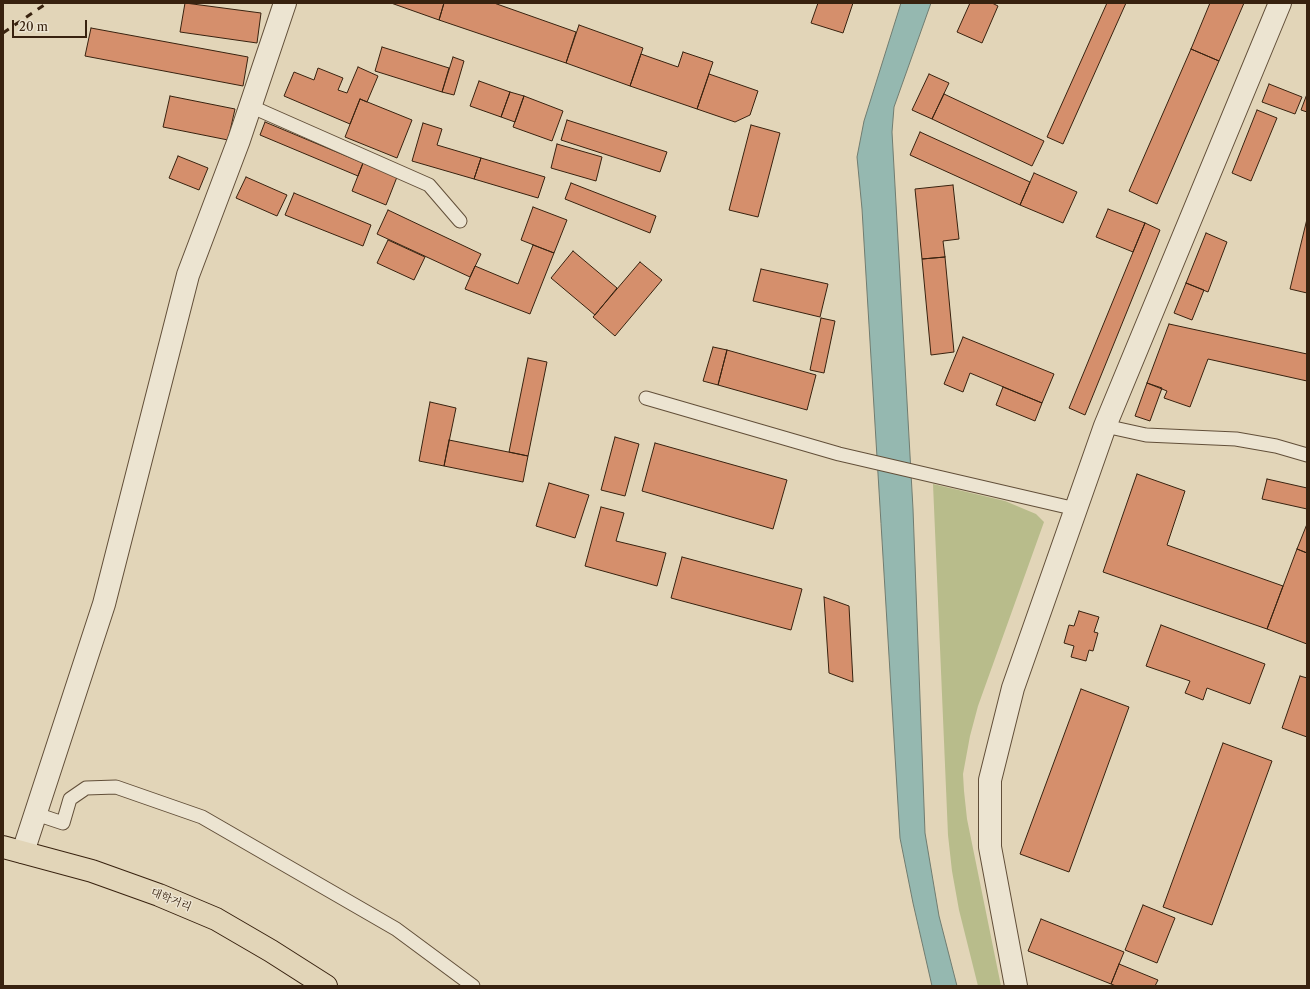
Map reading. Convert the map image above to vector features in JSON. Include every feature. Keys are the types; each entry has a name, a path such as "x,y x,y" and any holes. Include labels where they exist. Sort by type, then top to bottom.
{"main road":[{"name":"대학거리","path":"13,849 92,871 159,895 216,919 271,951 326,986"}],"street":[{"path":"13,849 36,814 104,604 188,275 239,140 285,3"},
{"path":"1016,986 990,847 990,780 1013,688 1105,426 1280,3"}],"lane":[{"path":"250,106 429,185 460,221"},
{"path":"646,398 839,454 1076,508"},
{"path":"1105,426 1146,435 1236,439 1276,446 1307,455"},
{"path":"36,814 64,823 70,799 86,788 116,788 202,817 396,929 473,986"}],"green space":[{"path":"933,484 1005,501 1036,514 1044,522 978,706 970,736 963,774 967,819 1001,986 978,986 959,910 952,871 948,835"}],"water":[{"path":"901,3 931,3 894,107 892,132 913,509 925,833 939,916 957,986 932,986 900,838 862,209 857,157 864,121"}],"building":[{"path":"185,3 261,13 257,43 180,32"},
{"path":"391,3 444,3 439,20"},
{"path":"444,3 494,3 576,32 566,63 439,20"},
{"path":"818,3 853,3 843,33 811,23"},
{"path":"970,3 992,3 998,6 982,43 957,32"},
{"path":"1107,3 1126,3 1063,144 1047,137"},
{"path":"1210,3 1244,3 1219,61 1191,49"},
{"path":"579,25 643,48 630,86 566,63"},
{"path":"91,28 248,57 243,86 85,56"},
{"path":"382,47 449,68 442,92 375,71"},
{"path":"1191,49 1219,61 1157,204 1129,191"},
{"path":"683,52 713,62 697,109 630,86 641,54 678,67"},
{"path":"453,57 464,61 454,95 442,92"},
{"path":"358,67 378,76 367,102 360,99 350,124 284,96 294,72 314,80 318,68 343,78 338,90 347,93"},
{"path":"709,74 758,91 750,115 735,122 697,109"},
{"path":"929,74 949,83 932,119 912,110"},
{"path":"479,81 510,92 501,117 470,106"},
{"path":"1269,84 1302,97 1295,114 1262,102"},
{"path":"510,92 524,96 515,122 501,117"},
{"path":"944,94 1044,141 1032,166 932,119"},
{"path":"1307,94 1307,112 1301,110"},
{"path":"170,96 235,109 228,140 163,127"},
{"path":"524,96 563,111 552,141 513,127"},
{"path":"360,99 412,120 397,158 345,137"},
{"path":"1257,110 1277,118 1251,181 1232,173"},
{"path":"567,120 667,152 660,172 561,140"},
{"path":"265,122 363,163 358,176 260,135"},
{"path":"423,123 442,129 437,145 481,158 474,179 412,161"},
{"path":"751,125 780,133 758,217 729,210"},
{"path":"920,132 1030,182 1020,205 910,155"},
{"path":"557,144 602,157 596,181 551,168"},
{"path":"178,156 208,168 199,190 169,178"},
{"path":"481,158 545,177 538,198 474,179"},
{"path":"363,163 397,177 386,205 352,191"},
{"path":"1034,173 1077,192 1063,223 1020,205"},
{"path":"246,177 287,195 277,216 236,198"},
{"path":"571,183 656,216 650,233 565,199"},
{"path":"953,185 959,239 943,241 945,257 922,259 915,189"},
{"path":"294,193 371,225 363,246 285,215"},
{"path":"533,207 567,220 554,253 521,240"},
{"path":"1108,209 1145,223 1133,252 1096,237"},
{"path":"388,210 481,254 470,277 377,234"},
{"path":"1307,219 1307,293 1290,289"},
{"path":"1145,223 1160,230 1085,415 1069,408"},
{"path":"1206,233 1227,242 1208,292 1186,283"},
{"path":"388,240 425,257 414,280 377,263"},
{"path":"533,245 554,253 530,314 465,289 475,266 518,284"},
{"path":"573,251 617,288 595,315 551,278"},
{"path":"945,257 954,352 931,355 922,259"},
{"path":"640,262 662,280 615,336 593,317"},
{"path":"761,269 828,284 820,317 753,301"},
{"path":"1186,283 1204,290 1192,320 1174,313"},
{"path":"821,318 835,321 824,373 810,370"},
{"path":"1169,324 1307,354 1307,381 1208,359 1190,407 1164,398 1167,391 1147,383"},
{"path":"963,337 1054,374 1042,403 970,373 963,392 944,384"},
{"path":"713,347 727,350 718,385 703,381"},
{"path":"727,350 816,375 807,410 718,385"},
{"path":"528,358 547,362 528,456 509,452"},
{"path":"1147,383 1162,388 1150,421 1135,416"},
{"path":"1003,387 1042,403 1035,421 996,405"},
{"path":"430,402 456,408 444,466 419,461"},
{"path":"615,437 639,444 625,496 601,490"},
{"path":"449,440 528,456 523,482 444,466"},
{"path":"655,443 787,480 773,529 642,491"},
{"path":"1137,474 1185,491 1167,545 1283,586 1267,629 1103,572"},
{"path":"1267,479 1307,488 1307,509 1262,499"},
{"path":"549,483 589,495 575,538 536,526"},
{"path":"601,507 624,513 616,541 666,553 657,586 585,566"},
{"path":"1307,524 1307,553 1297,549"},
{"path":"1297,549 1307,553 1307,644 1267,629"},
{"path":"682,557 802,589 791,630 671,598"},
{"path":"824,597 849,606 853,682 829,673"},
{"path":"1079,611 1099,617 1094,632 1098,633 1093,651 1089,650 1086,661 1071,657 1074,646 1064,643 1069,625 1074,626"},
{"path":"1161,625 1265,664 1250,704 1207,688 1203,700 1185,693 1190,681 1146,666"},
{"path":"1300,676 1307,678 1307,737 1282,728"},
{"path":"1081,689 1129,707 1069,872 1020,854"},
{"path":"1223,743 1272,761 1212,925 1163,907"},
{"path":"1143,905 1175,918 1157,963 1125,950"},
{"path":"1041,919 1124,952 1111,984 1028,951"},
{"path":"1119,964 1158,980 1155,986 1116,986 1111,984"}],"railway":[{"path":"3,33 47,3"}]}
